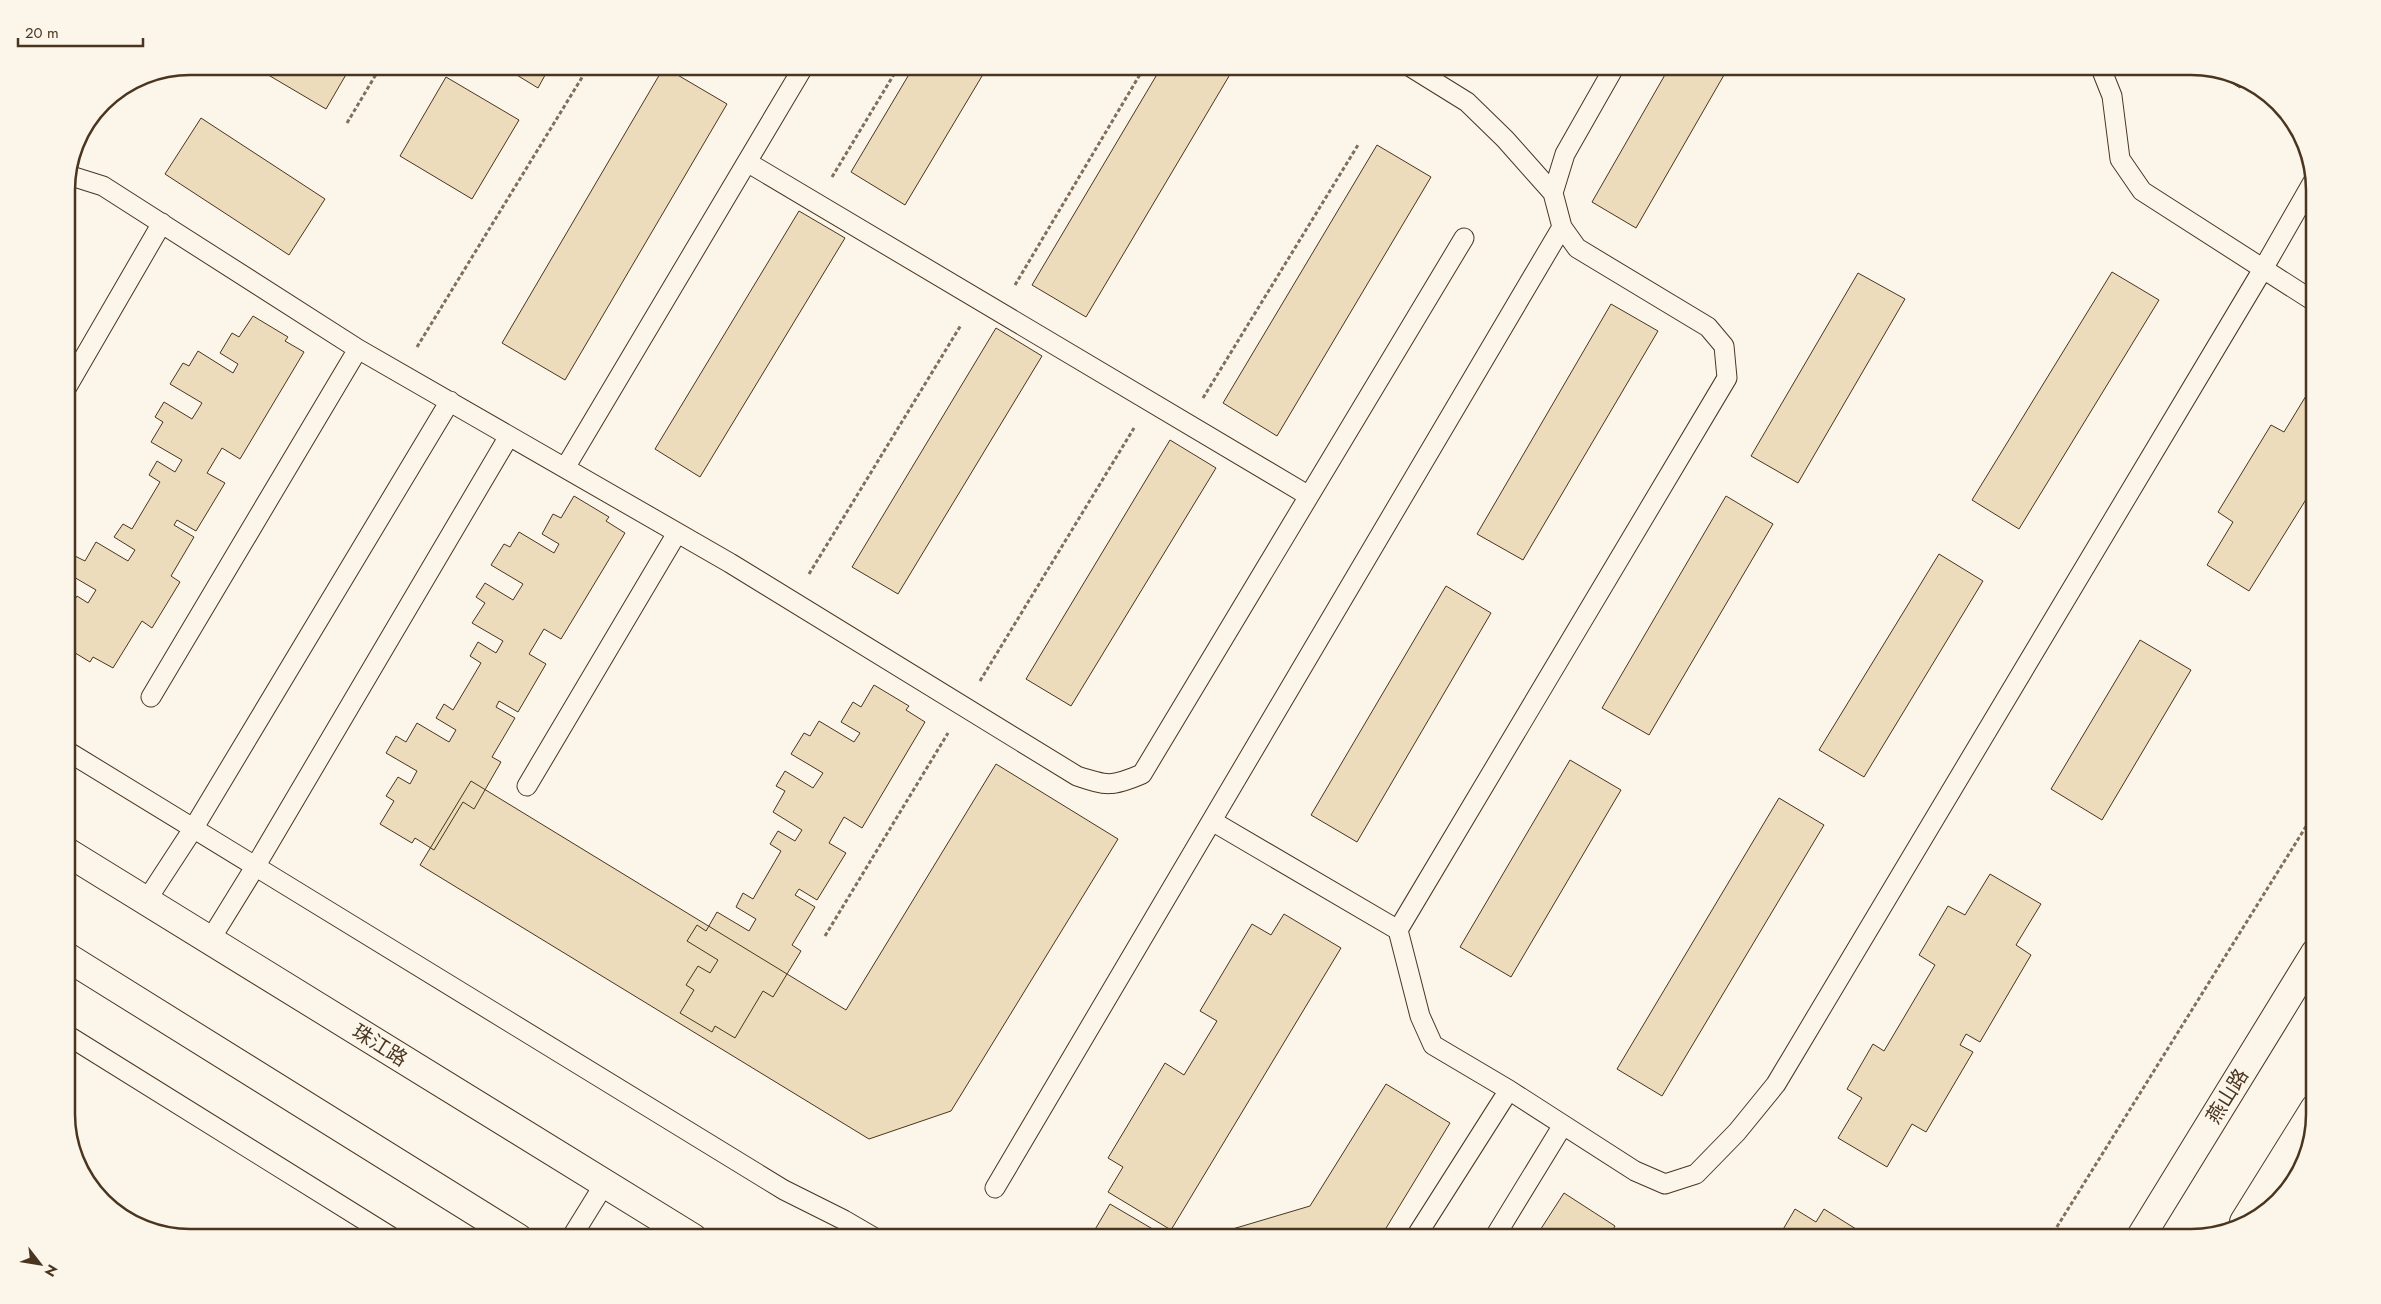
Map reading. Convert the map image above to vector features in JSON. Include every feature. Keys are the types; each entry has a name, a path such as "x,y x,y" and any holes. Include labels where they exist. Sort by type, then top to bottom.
{"street":[{"name":"珠江路","path":"75,858 678,1229"},
{"path":"75,963 504,1229"},
{"name":"燕山路","path":"2146,1229 2306,968"},
{"path":"2250,1213 2305,1123"}],"lane":[{"path":"565,468 799,75"},
{"path":"1424,75 1467,102 1505,139 1553,193 1562,226 1577,248 1708,327 1724,346 1727,378 1398,930 1420,1016 1433,1045 1509,1090 1635,1171 1665,1184 1696,1174 1737,1132 1776,1084 2306,194"},
{"path":"1553,193 1564,154 1610,75"},
{"path":"2104,75 2112,96 2120,159 2142,191 2306,297"},
{"path":"747,162 1309,496"},
{"path":"76,178 103,186 358,350 450,401 792,601 1077,776 1101,784 1118,784 1142,774 1464,238"},
{"path":"75,373 162,223"},
{"path":"995,1188 1562,226"},
{"path":"150,697 358,350"},
{"path":"146,901 193,829 450,401"},
{"path":"210,940 256,867 509,436"},
{"path":"527,786 677,533"},
{"path":"75,757 784,1190 860,1229"},
{"path":"1212,821 1398,930"},
{"path":"75,1041 379,1229"},
{"path":"1421,1229 1509,1090"},
{"path":"1499,1229 1563,1125"},
{"path":"576,1229 604,1183"}],"path":[{"path":"347,123 376,75"},
{"path":"401,374 584,75"},
{"path":"816,203 893,75"},
{"path":"999,312 1140,75"},
{"path":"1187,424 1358,145"},
{"path":"792,601 977,299"},
{"path":"825,936 1150,401"},
{"path":"2056,1229 2306,826"}],"building":[{"path":"268,75 346,75 326,109"},
{"path":"517,75 545,75 538,88"},
{"path":"659,75 678,75 727,104 565,380 502,343"},
{"path":"909,75 983,75 905,205 851,172"},
{"path":"1157,75 1230,75 1086,317 1032,285"},
{"path":"1665,75 1724,75 1636,228 1592,202"},
{"path":"446,77 519,120 472,199 400,156"},
{"path":"201,118 325,199 289,255 165,174"},
{"path":"1377,145 1431,177 1277,436 1223,403"},
{"path":"799,211 845,238 700,477 655,449"},
{"path":"2112,272 2159,300 2019,529 1972,500"},
{"path":"1858,273 1905,299 1798,483 1751,456"},
{"path":"1611,304 1658,331 1523,560 1477,534"},
{"path":"253,316 288,337 285,341 304,352 240,459 222,448 207,473 225,483 196,531 177,520 174,525 194,537 171,576 180,582 152,628 142,621 113,668 93,657 90,662 75,653 75,599 77,596 88,603 96,590 75,578 75,556 85,561 96,542 128,561 135,550 114,537 123,524 132,529 160,482 149,475 157,461 175,472 182,460 151,442 163,422 155,417 164,402 192,419 202,403 170,384 183,363 189,366 198,351 233,373 238,364 220,353 232,333 239,337"},
{"path":"996,328 1042,356 898,594 852,567"},
{"path":"2306,396 2306,499 2249,591 2207,565 2233,522 2218,512 2271,425 2284,432"},
{"path":"1170,440 1216,468 1071,706 1026,679"},
{"path":"574,496 609,517 606,521 625,533 561,639 544,629 529,654 546,664 518,712 499,701 496,707 515,718 492,757 501,762 474,809 463,802 434,850 415,838 412,843 380,824 394,801 386,796 398,777 410,784 417,771 386,753 396,736 406,742 417,723 449,742 456,730 436,718 444,704 453,710 481,663 470,656 478,642 496,653 503,641 472,623 485,603 476,597 485,583 513,600 523,584 491,565 504,544 510,547 519,532 554,553 559,544 542,534 553,514 561,518"},
{"path":"1726,496 1773,524 1649,735 1602,708"},
{"path":"1939,554 1983,581 1864,777 1819,750"},
{"path":"1446,586 1491,613 1357,842 1311,815"},
{"path":"2140,640 2191,670 2102,820 2051,789"},
{"path":"874,685 909,706 906,710 925,722 862,828 844,817 829,843 846,853 817,900 799,889 795,895 815,907 792,945 801,951 773,997 763,991 735,1038 715,1026 712,1032 680,1013 694,990 686,985 698,966 710,973 718,960 687,941 697,925 706,931 717,912 749,931 756,919 736,907 743,893 753,899 781,851 770,844 778,831 795,841 802,830 773,812 785,791 776,786 785,771 813,788 823,773 791,754 804,733 810,736 819,721 854,742 860,733 841,722 853,702 861,707"},
{"path":"1570,760 1621,790 1511,977 1460,947"},
{"path":"996,764 1118,839 951,1111 869,1139 420,865 471,781 846,1010"},
{"path":"1779,798 1824,825 1662,1096 1617,1069"},
{"path":"1990,874 2041,904 2016,945 2031,955 1980,1042 1966,1034 1960,1045 1973,1052 1926,1132 1912,1124 1887,1167 1838,1138 1862,1098 1847,1089 1873,1044 1884,1051 1935,965 1919,955 1948,906 1965,915"},
{"path":"1284,914 1341,948 1172,1229 1169,1229 1108,1192 1123,1167 1108,1158 1165,1063 1184,1075 1217,1021 1200,1011 1252,924 1271,935"},
{"path":"1386,1084 1450,1123 1385,1229 1233,1229 1310,1206"},
{"path":"1564,1193 1615,1226 1613,1229 1541,1229"},
{"path":"1110,1204 1153,1229 1095,1229"},
{"path":"1795,1209 1816,1222 1824,1209 1856,1229 1783,1229"}]}
